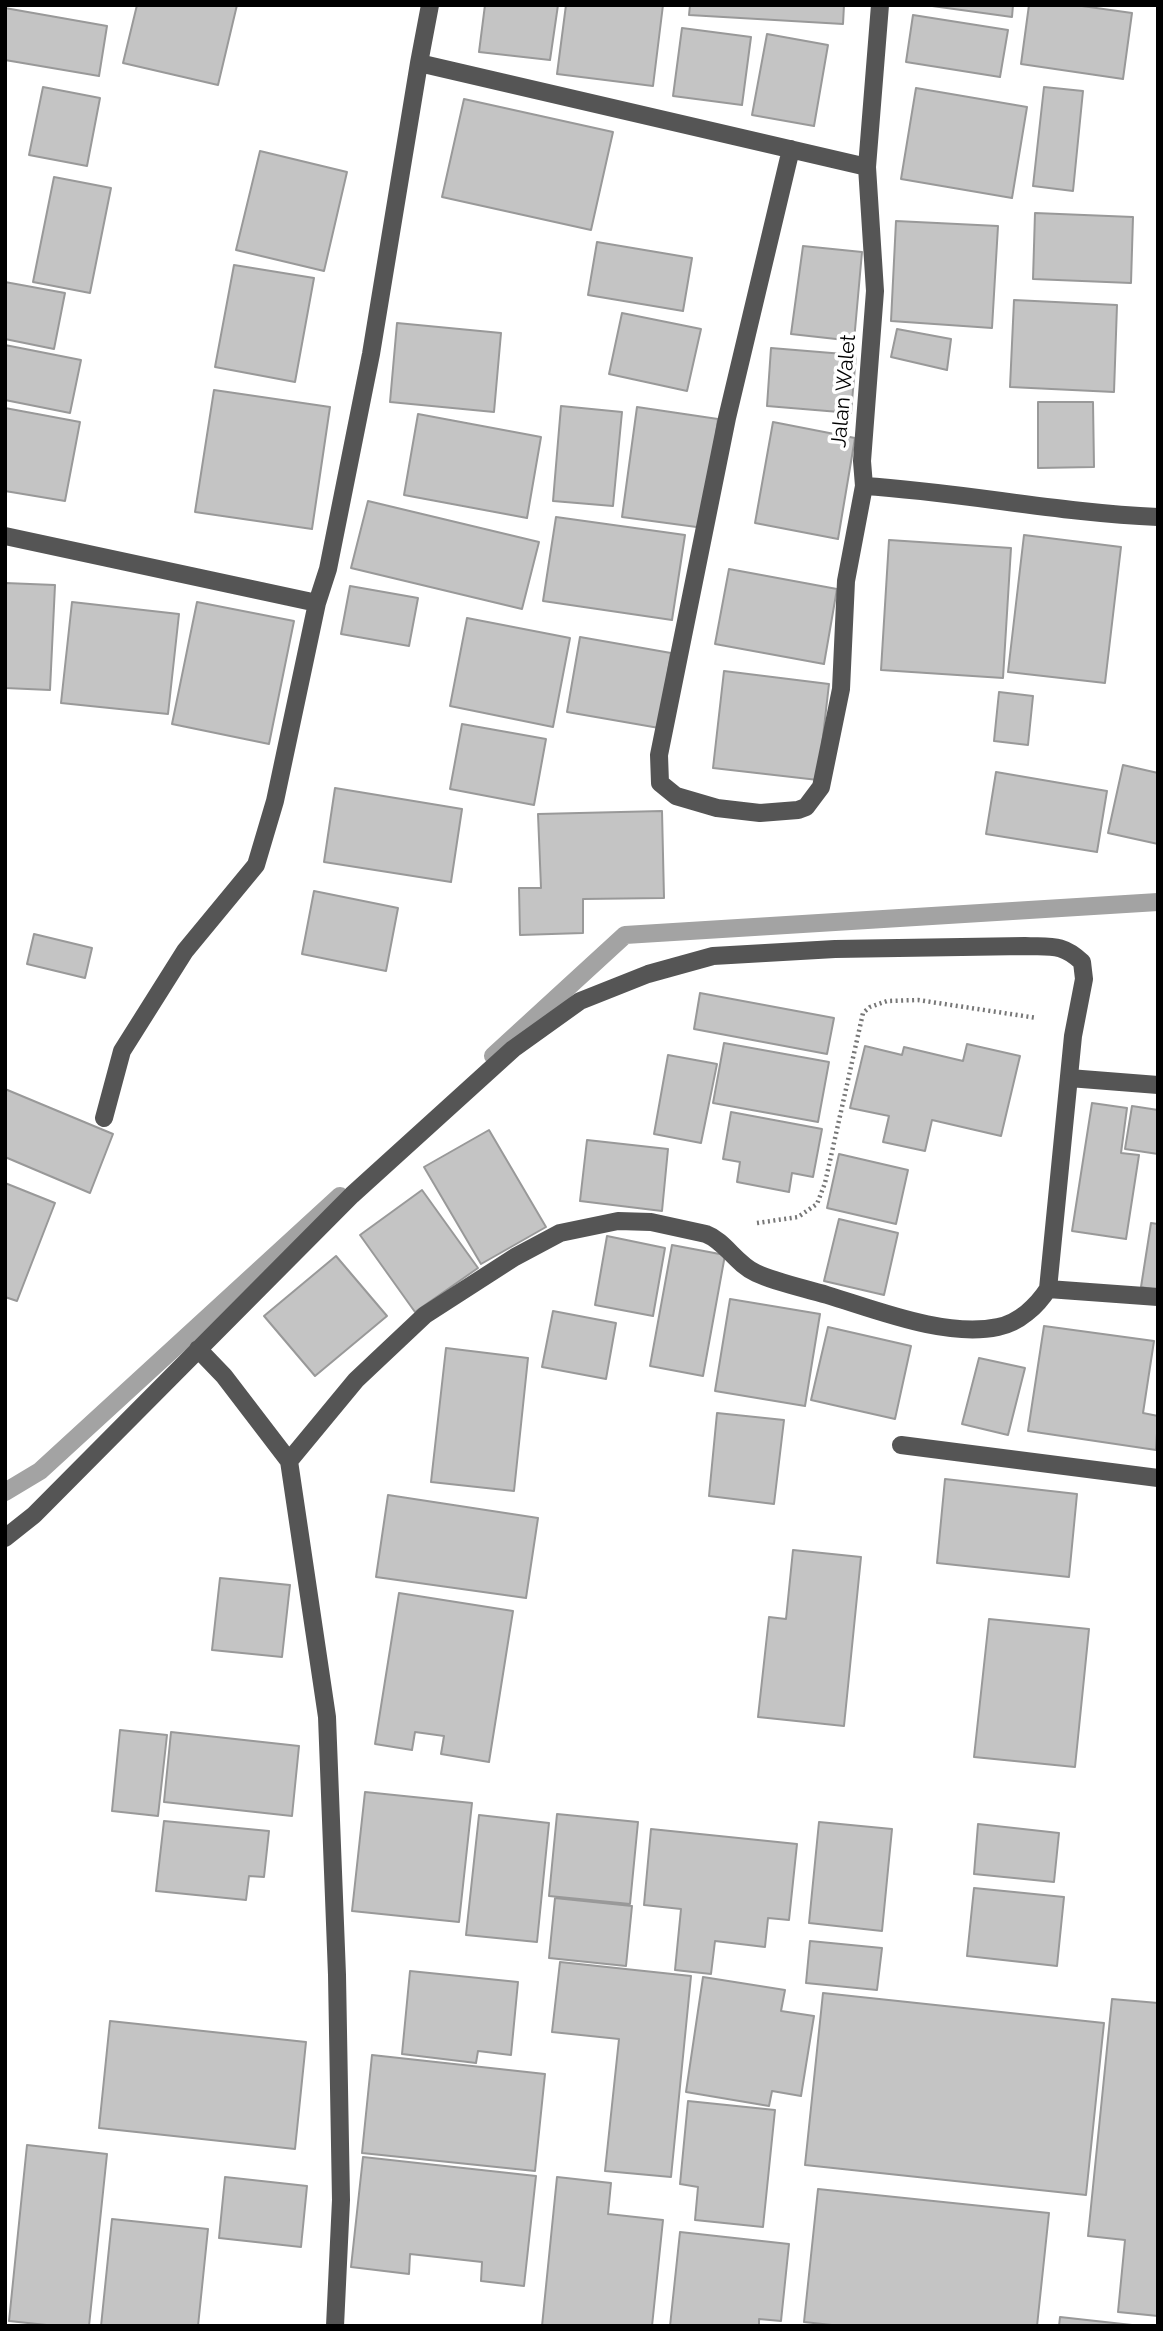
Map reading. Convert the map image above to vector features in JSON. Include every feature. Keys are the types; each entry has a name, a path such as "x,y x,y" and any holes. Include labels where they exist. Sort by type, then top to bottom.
{"street":[{"path":"104,1118 122,1051 185,951 256,865 275,801 317,603 328,569 371,354 430,5"},
{"name":"Jalan Walet","path":"791,149 727,418 659,755 660,783 676,796 718,808 760,813 806,807 821,787 841,689 846,581 864,486 862,461 875,291 867,167 880,5"},
{"path":"419,63 867,167"},
{"path":"864,486 924,490 1121,516 1158,517"},
{"path":"5,536 317,603"},
{"path":"5,1538 34,1515 352,1195 513,1049 580,1001 648,974 713,956 835,949 1056,947 1069,950 1082,962 1084,979 1069,1078 1048,1289 1037,1306 999,1327 954,1329 884,1312 754,1273 713,1237 689,1229 651,1222 618,1222 560,1233 515,1256 425,1315 356,1380 289,1461"},
{"path":"1069,1078 1158,1085"},
{"path":"1048,1289 1158,1297"},
{"path":"198,1349 224,1376 289,1461 327,1717 337,1975 341,2200 335,2326"},
{"path":"901,1445 1158,1478"}],"path":[{"path":"713,1237 741,1225 798,1217 817,1203 825,1183 863,1013 870,1007 887,1001 918,1000 1076,1023"}],"building":[{"path":"137,5 237,5 218,85 123,63"},
{"path":"485,5 558,5 550,60 479,52"},
{"path":"566,5 663,5 653,86 557,74"},
{"path":"690,5 844,5 843,24 689,15"},
{"path":"925,5 1013,5 1012,17"},
{"path":"1029,5 1075,5 1132,13 1123,79 1021,64"},
{"path":"5,8 107,26 99,76 5,60"},
{"path":"913,15 1008,30 1000,77 906,62"},
{"path":"682,28 751,37 742,105 673,96"},
{"path":"767,34 828,45 814,126 752,115"},
{"path":"43,87 100,98 87,166 29,155"},
{"path":"1044,87 1083,91 1073,191 1033,186"},
{"path":"916,88 1027,107 1012,198 901,179"},
{"path":"464,99 613,132 591,230 442,197"},
{"path":"260,151 347,172 324,271 236,250"},
{"path":"54,177 111,188 90,293 33,282"},
{"path":"1035,213 1133,217 1131,283 1033,279"},
{"path":"896,221 998,226 992,328 891,321"},
{"path":"597,242 692,258 683,311 588,295"},
{"path":"803,246 862,252 854,341 791,334"},
{"path":"234,265 314,278 295,382 215,367"},
{"path":"5,282 65,293 54,349 5,339"},
{"path":"1014,300 1117,305 1114,392 1010,387"},
{"path":"622,313 701,329 687,391 609,374"},
{"path":"397,323 501,333 494,412 390,402"},
{"path":"897,329 951,339 947,370 891,357"},
{"path":"5,345 81,360 70,413 5,400"},
{"path":"771,348 856,355 851,413 767,406"},
{"path":"214,390 330,407 312,529 195,512"},
{"path":"1038,402 1093,402 1094,467 1038,468"},
{"path":"561,406 622,412 613,506 553,501"},
{"path":"637,407 718,419 704,528 622,517"},
{"path":"5,408 80,422 65,501 5,491"},
{"path":"418,414 541,437 527,518 404,495"},
{"path":"773,422 855,438 838,539 755,523"},
{"path":"368,501 539,542 522,609 351,568"},
{"path":"556,517 685,535 672,620 543,601"},
{"path":"1024,535 1121,547 1105,683 1008,672"},
{"path":"889,540 1011,548 1003,678 881,670"},
{"path":"729,569 837,589 824,664 715,644"},
{"path":"5,583 55,585 50,690 5,688"},
{"path":"350,586 418,598 409,646 341,634"},
{"path":"72,602 179,614 168,714 61,703"},
{"path":"197,602 294,621 269,744 172,724"},
{"path":"467,618 570,638 553,727 450,706"},
{"path":"580,637 671,653 659,728 567,712"},
{"path":"724,671 829,684 818,780 713,768"},
{"path":"999,692 1033,696 1028,745 994,741"},
{"path":"462,724 546,739 534,805 450,789"},
{"path":"1123,765 1158,773 1158,844 1108,833"},
{"path":"996,772 1107,791 1097,852 986,834"},
{"path":"335,788 462,809 451,882 324,862"},
{"path":"662,811 664,898 583,899 583,933 520,935 519,888 541,888 538,814"},
{"path":"314,891 398,908 386,971 302,954"},
{"path":"34,934 92,948 85,978 27,964"},
{"path":"700,993 834,1018 827,1054 694,1029"},
{"path":"724,1043 829,1062 818,1122 713,1103"},
{"path":"967,1044 1020,1056 1001,1136 932,1120 925,1151 883,1142 889,1116 850,1108 865,1046 902,1055 904,1047 963,1061"},
{"path":"668,1055 717,1064 701,1143 654,1134"},
{"path":"5,1089 113,1134 90,1193 5,1157"},
{"path":"1092,1103 1127,1108 1121,1153 1139,1155 1126,1239 1072,1231"},
{"path":"1132,1106 1158,1110 1158,1154 1125,1149"},
{"path":"731,1112 822,1129 813,1177 792,1173 789,1192 737,1182 740,1162 723,1159"},
{"path":"489,1130 546,1227 481,1264 424,1167"},
{"path":"587,1140 668,1149 662,1211 580,1201"},
{"path":"839,1154 908,1170 896,1224 827,1208"},
{"path":"5,1183 55,1203 17,1301 5,1297"},
{"path":"422,1190 478,1268 415,1312 360,1235"},
{"path":"839,1219 898,1233 884,1295 824,1281"},
{"path":"1151,1223 1158,1224 1158,1290 1141,1287"},
{"path":"607,1236 665,1248 653,1316 595,1305"},
{"path":"672,1245 725,1255 703,1376 650,1366"},
{"path":"336,1256 387,1316 315,1376 264,1316"},
{"path":"730,1299 820,1314 805,1406 715,1391"},
{"path":"553,1311 616,1323 606,1379 542,1367"},
{"path":"1044,1326 1154,1341 1143,1413 1158,1416 1156,1450 1028,1431"},
{"path":"828,1327 911,1346 895,1419 811,1400"},
{"path":"446,1348 528,1358 514,1491 431,1482"},
{"path":"979,1358 1025,1368 1008,1435 962,1424"},
{"path":"717,1413 784,1420 774,1504 709,1496"},
{"path":"945,1479 1077,1494 1069,1577 937,1563"},
{"path":"388,1495 538,1518 526,1598 376,1577"},
{"path":"793,1550 861,1557 844,1726 758,1717 769,1617 786,1619"},
{"path":"220,1578 290,1585 282,1657 212,1650"},
{"path":"399,1593 513,1611 489,1762 441,1754 444,1736 415,1732 412,1750 375,1744"},
{"path":"989,1619 1089,1629 1075,1767 974,1757"},
{"path":"120,1730 167,1735 158,1816 112,1811"},
{"path":"171,1732 299,1746 292,1816 164,1802"},
{"path":"365,1792 472,1803 459,1922 352,1911"},
{"path":"557,1814 638,1822 630,1904 549,1896"},
{"path":"479,1815 549,1823 537,1942 466,1935"},
{"path":"164,1821 269,1831 264,1877 249,1876 246,1900 156,1891"},
{"path":"819,1822 892,1829 882,1931 809,1923"},
{"path":"978,1824 1059,1833 1054,1882 974,1874"},
{"path":"651,1829 797,1844 789,1920 768,1918 765,1947 715,1941 711,1974 675,1970 681,1909 644,1905"},
{"path":"974,1888 1064,1897 1057,1966 967,1956"},
{"path":"555,1898 632,1906 626,1966 549,1958"},
{"path":"810,1941 882,1948 877,1990 806,1983"},
{"path":"560,1962 691,1976 671,2177 605,2171 619,2039 552,2032"},
{"path":"410,1971 518,1982 511,2055 478,2051 476,2063 402,2054"},
{"path":"703,1977 785,1990 781,2011 814,2016 801,2096 772,2091 769,2106 686,2092"},
{"path":"823,1993 1104,2023 1086,2195 805,2165"},
{"path":"1112,1999 1158,2003 1158,2316 1118,2312 1125,2240 1088,2236"},
{"path":"110,2021 306,2042 295,2149 99,2128"},
{"path":"372,2055 545,2074 535,2171 362,2153"},
{"path":"688,2101 775,2110 763,2227 695,2220 698,2187 680,2184"},
{"path":"27,2145 107,2154 89,2326 9,2321"},
{"path":"363,2157 536,2176 524,2286 481,2281 482,2262 410,2254 409,2274 351,2267"},
{"path":"225,2177 307,2186 301,2247 219,2238"},
{"path":"557,2177 611,2183 608,2214 663,2220 652,2326 542,2326"},
{"path":"818,2189 1049,2213 1037,2326 841,2326 804,2322"},
{"path":"112,2219 208,2229 198,2326 101,2326"},
{"path":"680,2232 789,2244 781,2321 759,2319 759,2326 670,2326"},
{"path":"1060,2317 1141,2326 1059,2326"}],"waterway":[{"path":"493,1056 625,935 1158,902"},
{"path":"5,1492 40,1471 340,1196"}]}
